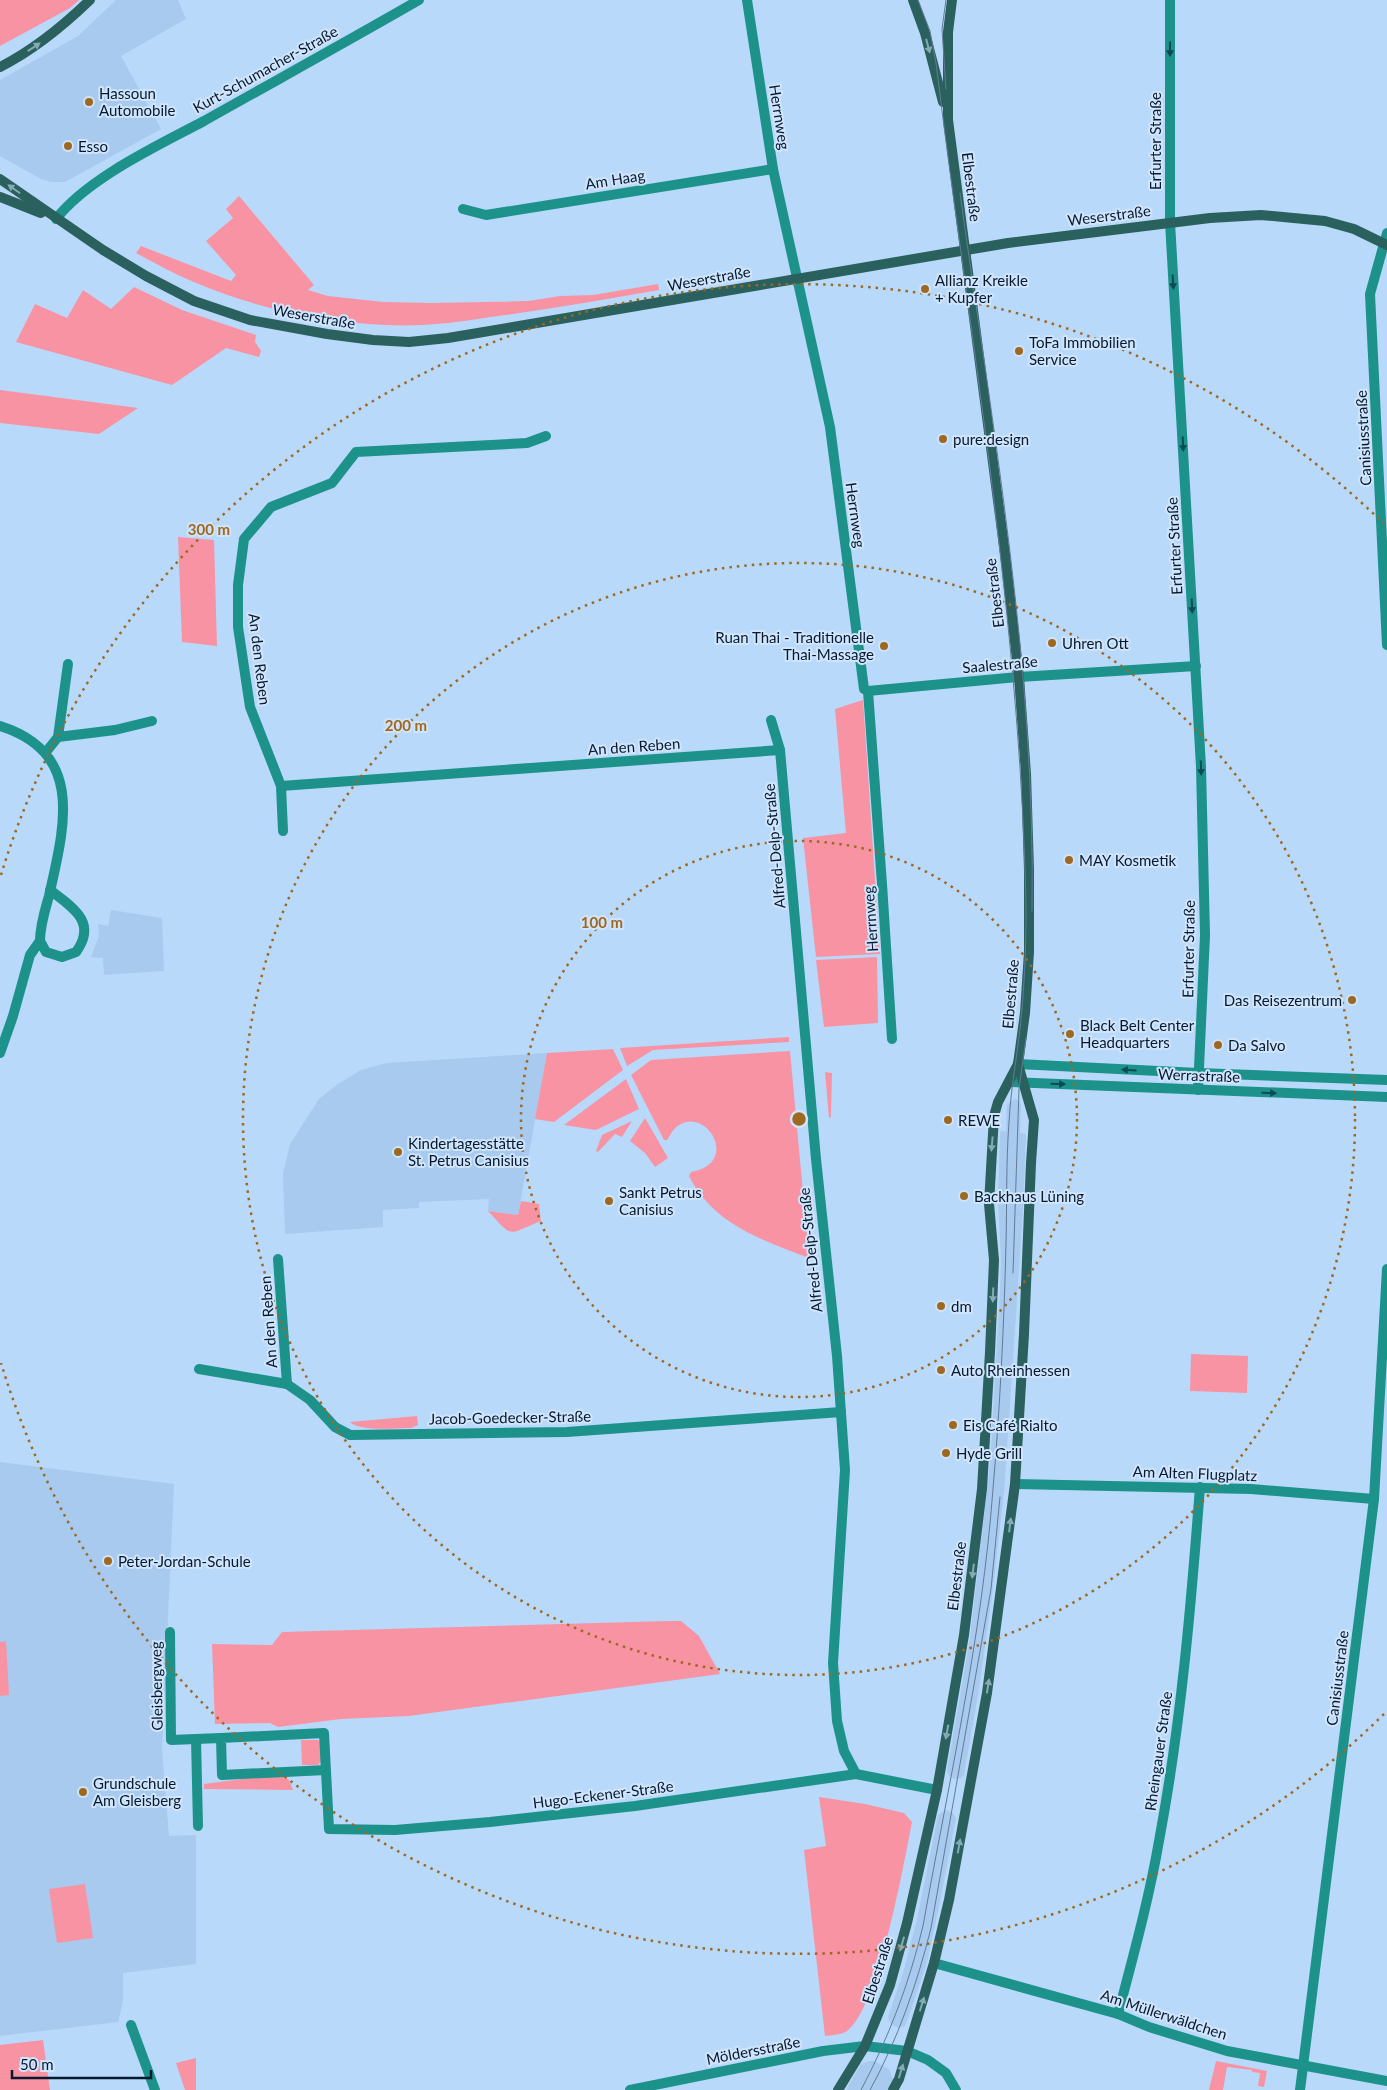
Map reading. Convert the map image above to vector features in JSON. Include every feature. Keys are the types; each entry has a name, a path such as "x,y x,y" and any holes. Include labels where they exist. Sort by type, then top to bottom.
{"main road":[{"path":"0,67 43,41 65,24 90,0"},
{"name":"Elbestraße","path":"838,2090 865,2046 893,1976 908,1923 937,1790 965,1626 982,1489 994,1260 990,1204 990,1162 994,1116 998,1102 1018,1064 1026,1014 1029,952 1029,870 1019,677 948,120 925,33 913,0"},
{"name":"Elbestraße","path":"948,120 948,32 952,0"},
{"name":"Weserstraße","path":"0,179 56,219 146,276 194,301 250,320 373,340 409,342 448,338 1008,243 1170,222 1262,215 1295,217 1325,221 1347,227 1385,244"},
{"name":"Weserstraße","path":"0,197 56,219"},
{"name":"Elbestraße","path":"893,2090 934,1963 949,1900 987,1693 1015,1484 1024,1343 1034,1120 1018,1064"}],"street":[{"name":"Kurt-Schumacher-Straße","path":"56,219 68,204 81,194 143,154 419,0"},
{"name":"Herrnweg","path":"747,0 773,169 830,427 864,689 868,691 892,1039"},
{"name":"Erfurter Straße","path":"1170,0 1170,222 1201,767 1205,936 1198,1090"},
{"name":"Am Haag","path":"463,209 486,215 773,169"},
{"name":"Canisiusstraße","path":"1387,233 1370,294 1387,645"},
{"name":"An den Reben","path":"283,831 281,786 250,707 239,636 238,586 244,540 272,507 332,483 356,452 527,443 546,436"},
{"path":"46,752 58,737 68,664"},
{"name":"Saalestraße","path":"868,691 1019,677 1196,666"},
{"name":"Alfred-Delp-Straße","path":"771,720 780,750 841,1412 844,1470 833,1663 837,1721 844,1751 856,1774"},
{"path":"58,737 116,730 152,721"},
{"path":"0,726 26,737 46,752 61,785 64,802 63,826 40,940 30,955 13,1016 0,1053"},
{"name":"An den Reben","path":"281,786 780,750"},
{"path":"40,940 46,952 62,957 76,952 84,938 85,930 79,915 50,890"},
{"name":"Werrastraße","path":"1018,1064 1387,1080"},
{"name":"Werrastraße","path":"1010,1082 1387,1097"},
{"name":"An den Reben","path":"278,1259 287,1384"},
{"name":"Canisiusstraße","path":"1300,2090 1374,1498 1387,1269"},
{"name":"Jacob-Goedecker-Straße","path":"199,1369 287,1384 310,1400 335,1427 350,1435 567,1432 841,1412"},
{"name":"Am Alten Flugplatz","path":"1015,1484 1200,1487 1374,1498"},
{"name":"Rheingauer Straße","path":"1118,2014 1145,1909 1173,1760 1188,1630 1200,1487"},
{"name":"Gleisbergweg","path":"170,1632 171,1740"},
{"name":"Hugo-Eckener-Straße","path":"171,1740 324,1733 329,1829 395,1830 635,1806 856,1774 937,1790"},
{"path":"221,1738 222,1775 326,1770"},
{"path":"196,1739 198,1826"},
{"name":"Am Müllerwäldchen","path":"934,1963 1118,2014 1149,2027 1226,2051 1387,2081"},
{"path":"131,2025 155,2090"},
{"name":"Möldersstraße","path":"630,2090 823,2051 865,2046 907,2051 939,2067 946,2073 956,2090"}],"shaded area":[{"path":"0,0 79,0 70,8 0,46"},
{"path":"116,0 178,0 186,19 121,56 161,129 65,182 51,182 41,179 0,156 0,80 78,36"},
{"path":"239,196 314,285 308,290 328,296 383,302 433,303 528,301 560,296 593,295 658,284 659,290 456,322 428,325 385,325 336,321 264,306 187,279 136,253 141,246 231,281 236,275 206,241 233,218 226,209"},
{"path":"134,287 182,310 256,335 255,342 261,351 259,357 226,348 172,385 16,342 35,304 67,318 83,290 111,309"},
{"path":"0,390 138,408 99,434 0,423"},
{"path":"178,537 214,540 217,646 182,642"},
{"path":"863,700 880,954 816,957 803,838 846,833 835,709"},
{"path":"111,910 162,918 164,971 104,975 103,958 91,957 99,936 98,924 108,926"},
{"path":"877,957 878,1023 824,1027 816,960"},
{"path":"789,1037 789,1042 653,1050 627,1066 620,1048"},
{"path":"613,1049 623,1070 554,1122 535,1119 547,1053"},
{"path":"790,1051 809,1258 757,1237 740,1228 711,1207 699,1193 689,1176 691,1172 706,1167 714,1159 716,1149 714,1139 708,1130 700,1124 690,1122 679,1125 667,1140 664,1140 631,1075 651,1060"},
{"path":"547,1053 518,1215 488,1211 489,1199 419,1202 419,1208 383,1210 383,1227 285,1234 283,1174 290,1144 319,1099 338,1084 361,1070 387,1063"},
{"path":"825,1072 832,1073 831,1117 829,1118"},
{"path":"626,1079 639,1109 596,1130 564,1125"},
{"path":"1015,1099 1021,1105 1020,1133 1026,1134 1023,1211 1004,1492 979,1690 964,1775 961,1778 954,1779 948,1775 947,1770 970,1638 990,1465 1001,1260 998,1198 1000,1131 1006,1131 1007,1104"},
{"path":"645,1118 668,1158 655,1167 645,1153 630,1141"},
{"path":"632,1121 622,1137 615,1134 598,1152 596,1151 602,1135"},
{"path":"521,1201 539,1204 541,1221 511,1232 502,1226 488,1211 518,1215"},
{"path":"1191,1354 1248,1356 1247,1393 1190,1391"},
{"path":"417,1416 418,1425 411,1428 370,1428 350,1422"},
{"name":"Grundschule Am Gleisberg","path":"0,1462 174,1484 162,1749 169,1836 196,1835 196,1964 123,1973 123,2001 118,2022 0,2036"},
{"path":"681,1621 699,1636 720,1674 409,1716 341,1719 278,1727 270,1723 215,1724 212,1644 272,1645 282,1632"},
{"path":"6,1641 9,1695 0,1696 0,1642"},
{"path":"301,1740 318,1740 321,1743 321,1761 318,1765 302,1765"},
{"path":"281,1774 289,1780 293,1790 204,1789 204,1784"},
{"path":"819,1797 865,1804 904,1813 912,1822 888,1934 869,1995 858,2017 847,2031 825,2036 804,1850 826,1846"},
{"path":"946,1810 953,1813 956,1818 927,1962 907,2022 905,2026 898,2028 890,2023 888,2017 903,1973 917,1919 938,1815"},
{"path":"85,1884 93,1938 57,1943 49,1889"},
{"path":"43,2040 50,2090 0,2090 0,2045"},
{"path":"196,2058 196,2090 185,2090 176,2063"},
{"path":"874,2061 889,2069 893,2080 889,2090 846,2090 861,2064"},
{"path":"1216,2061 1267,2071 1264,2087 1258,2086 1260,2073 1252,2072 1252,2070 1227,2067 1223,2090 1209,2090"}],"tram line":[{"path":"861,2090 881,2050 897,2010 923,1926 964,1708 981,1599 988,1544 998,1428 1004,1305 1008,1137 1011,1094 1022,1009 1026,939 1026,886 1020,767 1002,565 936,63 930,31 918,0"},
{"path":"946,0 942,29 946,89"},
{"path":"960,193 998,461 1020,641 1027,731 1032,911"},
{"path":"1013,1273 1019,1089 1026,1038"},
{"path":"870,2090 906,2011 931,1928 991,1589 1000,1497"}],"place":[{"name":"Hassoun Automobile","path":"89,102"},
{"name":"Esso","path":"68,146"},
{"name":"Allianz Kreikle + Kupfer","path":"925,289"},
{"name":"ToFa Immobilien Service","path":"1019,351"},
{"name":"pure:design","path":"943,439"},
{"name":"Uhren Ott","path":"1052,643"},
{"name":"Ruan Thai - Traditionelle Thai-Massage","path":"884,646"},
{"name":"MAY Kosmetik","path":"1069,860"},
{"name":"Das Reisezentrum","path":"1352,1000"},
{"name":"Black Belt Center Headquarters","path":"1070,1034"},
{"name":"Da Salvo","path":"1218,1045"},
{"name":"REWE","path":"948,1120"},
{"name":"Kindertagesstätte St. Petrus Canisius","path":"398,1152"},
{"name":"Backhaus Lüning","path":"964,1196"},
{"name":"Sankt Petrus Canisius","path":"609,1201"},
{"name":"dm","path":"941,1306"},
{"name":"Auto Rheinhessen","path":"941,1370"},
{"name":"Eis Café Rialto","path":"953,1425"},
{"name":"Hyde Grill","path":"946,1453"},
{"name":"Peter-Jordan-Schule","path":"108,1561"},
{"name":"Grundschule Am Gleisberg","path":"83,1792"}]}
